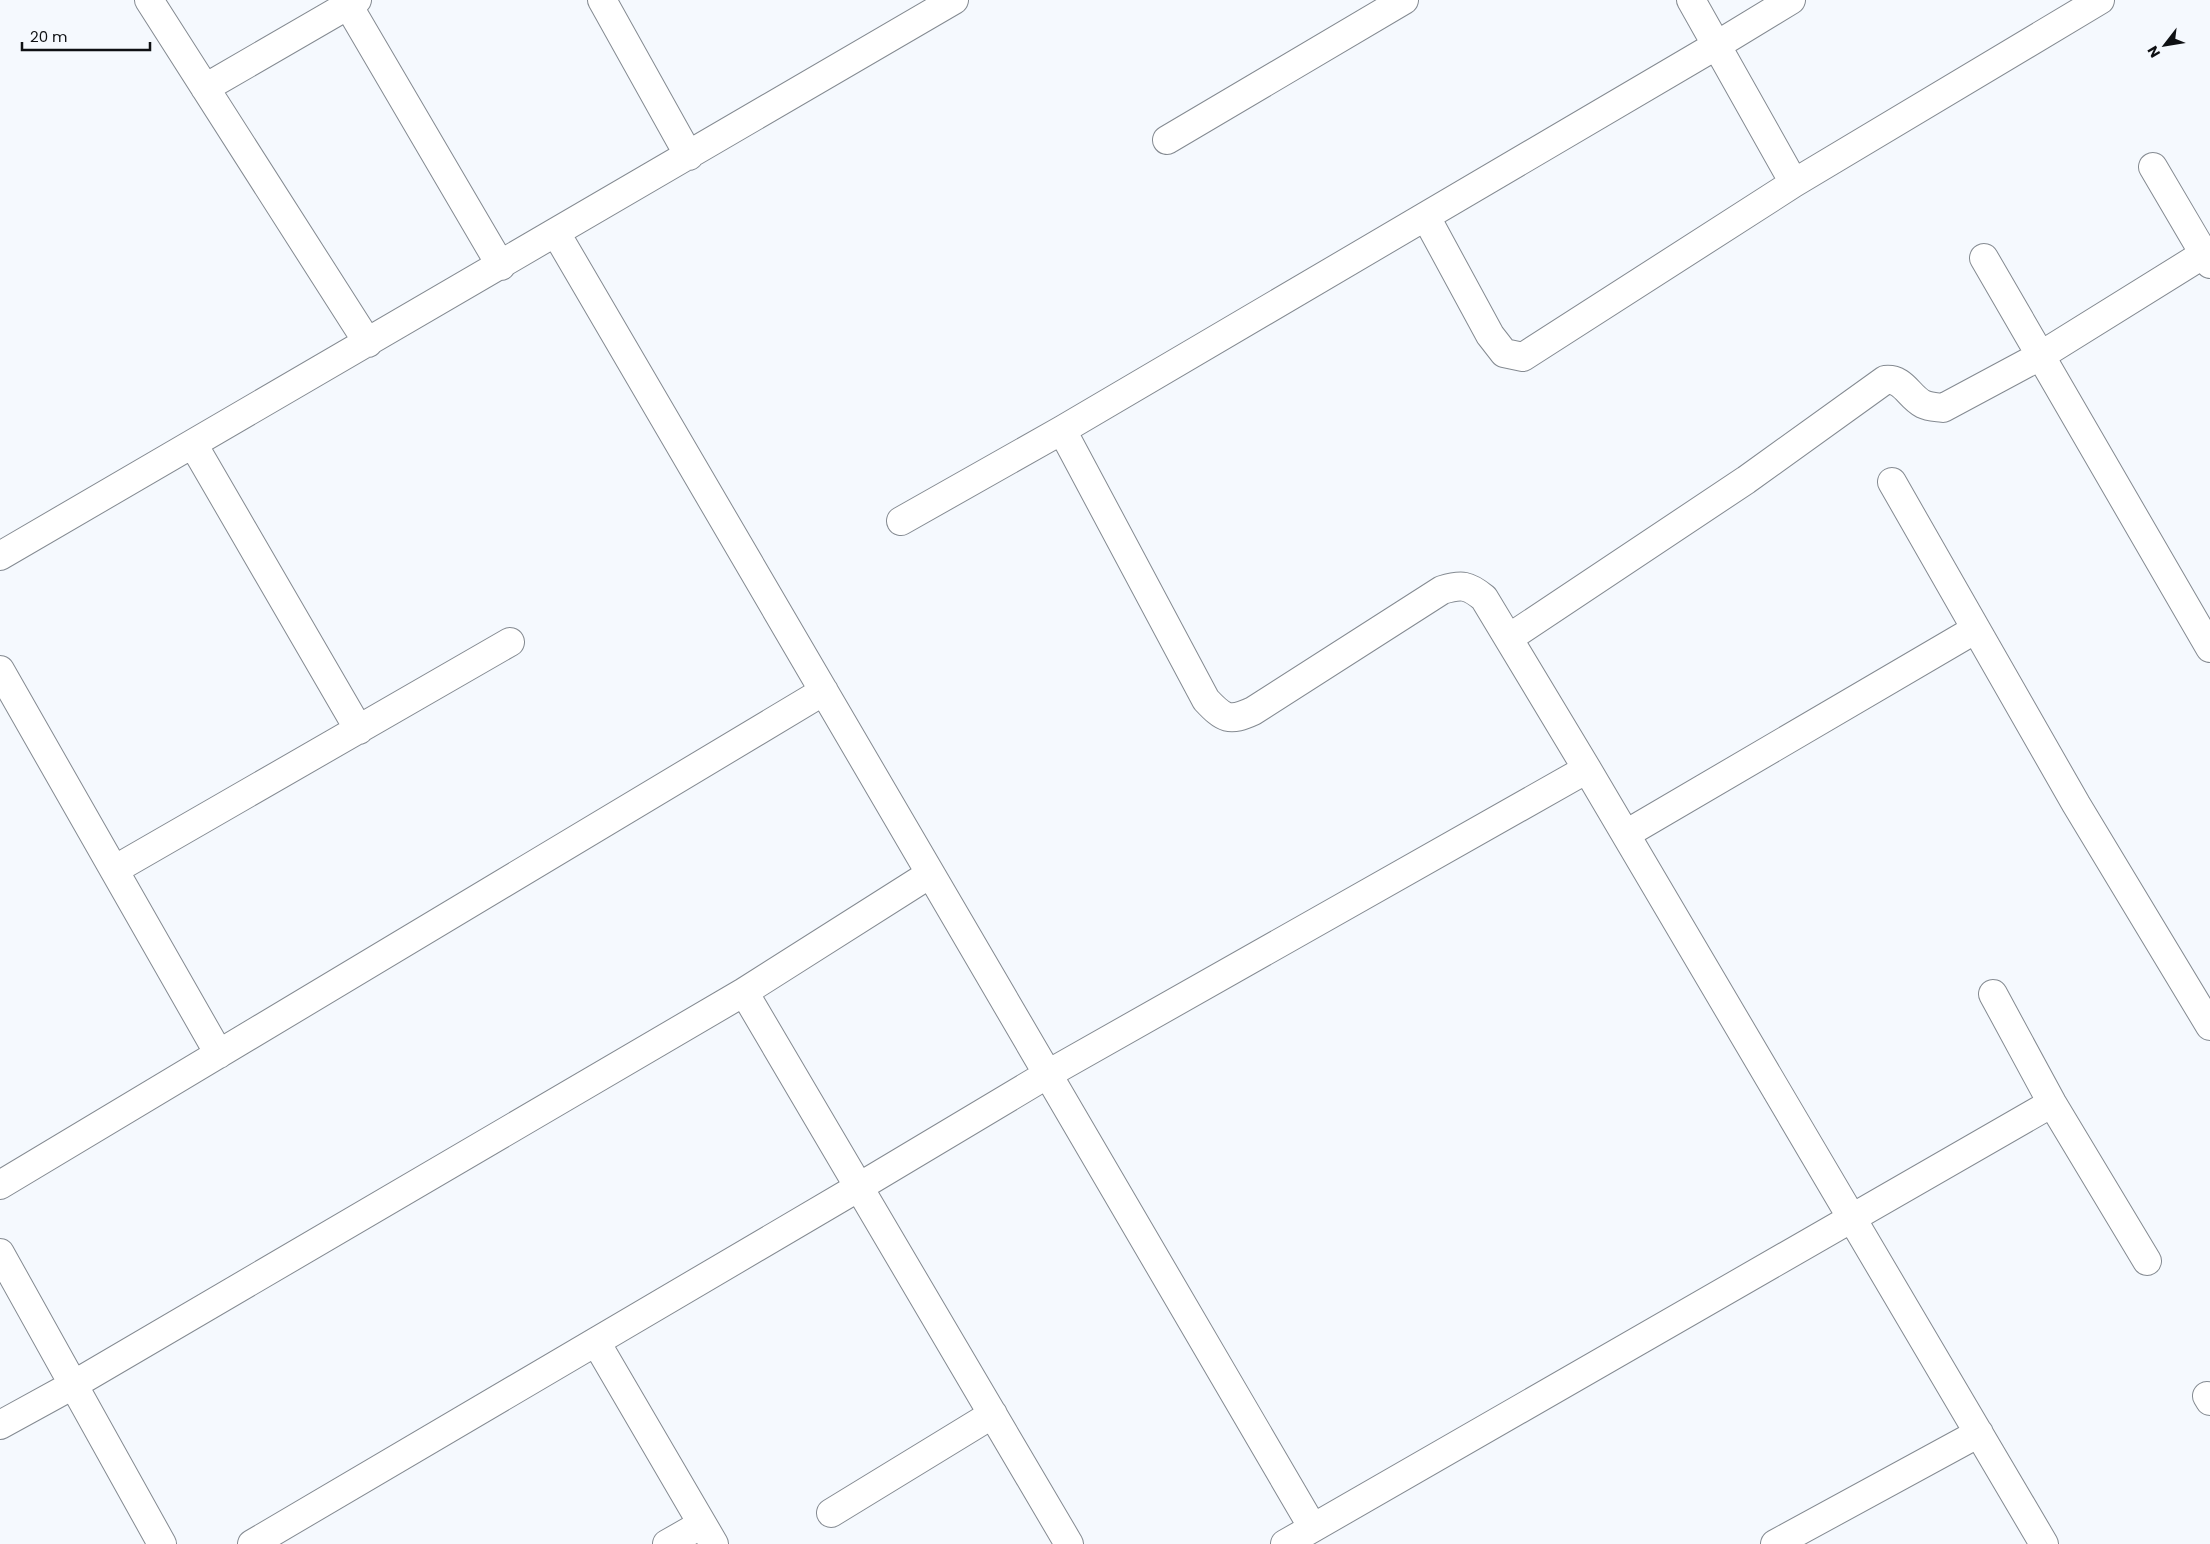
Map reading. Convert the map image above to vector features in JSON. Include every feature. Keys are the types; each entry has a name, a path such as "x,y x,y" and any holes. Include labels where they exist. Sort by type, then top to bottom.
{"street":[{"path":"149,0 368,343"},
{"path":"602,0 689,156"},
{"path":"0,556 501,266 954,0"},
{"path":"1167,140 1404,0"},
{"path":"1691,0 1794,183"},
{"path":"901,521 1062,430 1791,0"},
{"path":"1426,216 1490,335 1504,353 1523,357 1794,183 2100,0"},
{"path":"205,88 353,3 501,266"},
{"path":"1509,638 1746,480 1885,380 1894,379 1902,383 1922,403 1932,407 1943,408 2040,356 2207,259 2153,168"},
{"path":"556,233 1313,1528"},
{"path":"1984,258 2210,648"},
{"path":"1062,430 1206,700 1220,714 1236,718 1253,710 1442,590 1455,586 1470,587 1484,598 1588,769 2044,1544"},
{"path":"193,444 359,730"},
{"path":"1892,482 2076,804 2210,1026"},
{"path":"1626,834 1976,630"},
{"path":"114,870 510,642"},
{"path":"0,670 219,1054"},
{"path":"0,1185 824,691"},
{"path":"252,1544 859,1188 1048,1074 1588,769"},
{"path":"0,1425 744,992 930,874"},
{"path":"744,992 1069,1544"},
{"path":"1992,994 2052,1103 2147,1261"},
{"path":"1285,1544 2052,1103"},
{"path":"0,1253 162,1544"},
{"path":"596,1342 708,1534 667,1544"},
{"path":"831,1513 993,1414"},
{"path":"1775,1544 1979,1433"}]}
